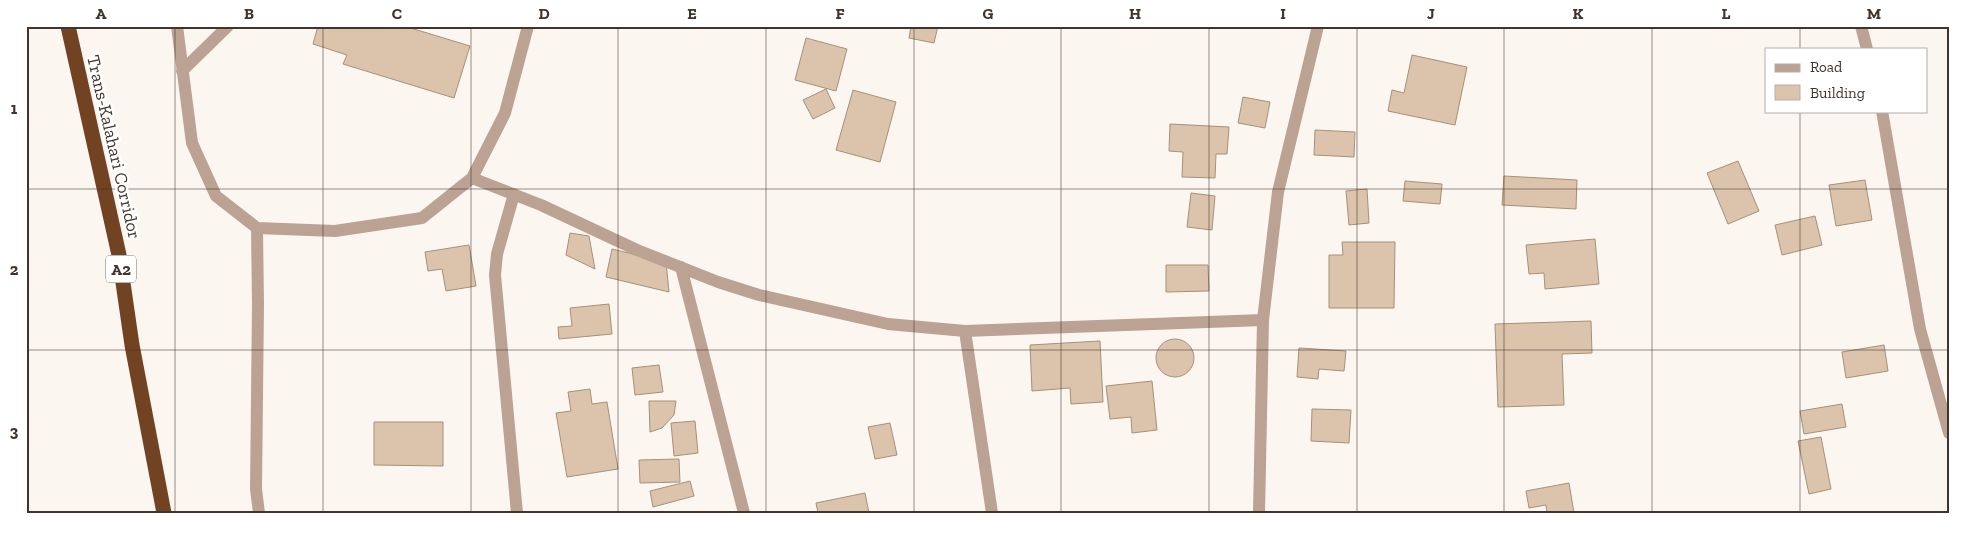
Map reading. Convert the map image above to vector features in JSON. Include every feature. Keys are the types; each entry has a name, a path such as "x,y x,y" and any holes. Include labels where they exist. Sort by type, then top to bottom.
{"highway":[{"name":"Trans-Kalahari Corridor","path":"68,26 119,255 132,345 164,513"}],"street":[{"path":"177,26 192,143 216,196 257,228 335,230 422,218 472,178 505,113 528,26"},
{"path":"182,71 228,26"},
{"path":"1259,513 1263,320 1278,192 1318,26"},
{"path":"1861,26 1867,48"},
{"path":"1882,112 1920,328 1949,434"},
{"path":"472,178 514,194 637,250 718,282 813,308 888,324 965,331 1263,320"},
{"path":"514,194 497,254 494,275 517,513"},
{"path":"257,228 256,489 258,513"},
{"path":"681,268 744,513"},
{"path":"965,331 992,513"}],"building":[{"path":"318,26 404,26 470,46 454,98 343,64 347,55 313,44"},
{"path":"911,26 938,26 934,43 909,38"},
{"path":"806,38 847,49 836,91 795,80"},
{"path":"1412,55 1467,67 1455,125 1388,111 1392,90 1404,93"},
{"path":"826,89 835,108 813,119 803,100"},
{"path":"853,90 896,102 880,162 836,150"},
{"path":"1243,97 1270,102 1265,128 1238,123"},
{"path":"1170,124 1229,127 1227,154 1216,154 1215,178 1182,177 1183,152 1169,151"},
{"path":"1315,130 1355,132 1354,157 1314,155"},
{"path":"1738,161 1759,211 1728,224 1707,173"},
{"path":"1504,176 1577,180 1576,209 1502,205"},
{"path":"1865,180 1872,220 1836,226 1829,185"},
{"path":"1405,181 1442,184 1440,204 1403,201"},
{"path":"1367,189 1369,223 1349,225 1346,191"},
{"path":"1191,193 1215,196 1212,230 1187,227"},
{"path":"1815,216 1822,245 1782,255 1775,225"},
{"path":"570,233 589,236 595,269 566,255"},
{"path":"1595,239 1599,284 1545,289 1544,273 1529,274 1526,245"},
{"path":"1342,242 1395,242 1394,308 1329,308 1329,255 1343,255"},
{"path":"469,245 476,286 446,291 442,269 428,271 425,252"},
{"path":"612,249 666,262 669,292 606,277"},
{"path":"1166,265 1208,265 1209,291 1166,292"},
{"path":"609,304 612,334 559,339 558,327 572,326 570,308"},
{"path":"1591,321 1592,353 1562,354 1564,405 1498,407 1495,324"},
{"path":"1175,339 1189,344 1194,358 1189,372 1175,377 1161,372 1156,358 1161,344"},
{"path":"1100,341 1103,402 1071,404 1070,388 1032,391 1030,345"},
{"path":"1884,345 1888,371 1846,378 1842,352"},
{"path":"1299,348 1346,351 1344,371 1319,369 1318,379 1297,377"},
{"path":"659,365 663,392 635,395 632,368"},
{"path":"1152,381 1157,430 1132,433 1131,417 1110,419 1106,386"},
{"path":"590,389 592,404 607,402 618,469 567,477 556,413 571,411 568,392"},
{"path":"649,401 676,401 674,415 662,428 650,432"},
{"path":"1842,404 1846,427 1804,434 1800,411"},
{"path":"1312,409 1351,410 1349,443 1311,441"},
{"path":"695,421 698,453 674,456 671,423"},
{"path":"374,422 443,422 443,466 374,465"},
{"path":"890,423 897,455 875,459 868,427"},
{"path":"1821,437 1831,489 1809,494 1798,441"},
{"path":"679,459 680,482 640,483 639,460"},
{"path":"690,481 694,496 653,507 650,491"},
{"path":"1569,483 1574,513 1547,513 1546,505 1529,508 1526,491"},
{"path":"865,493 869,513 818,513 816,503"}]}
